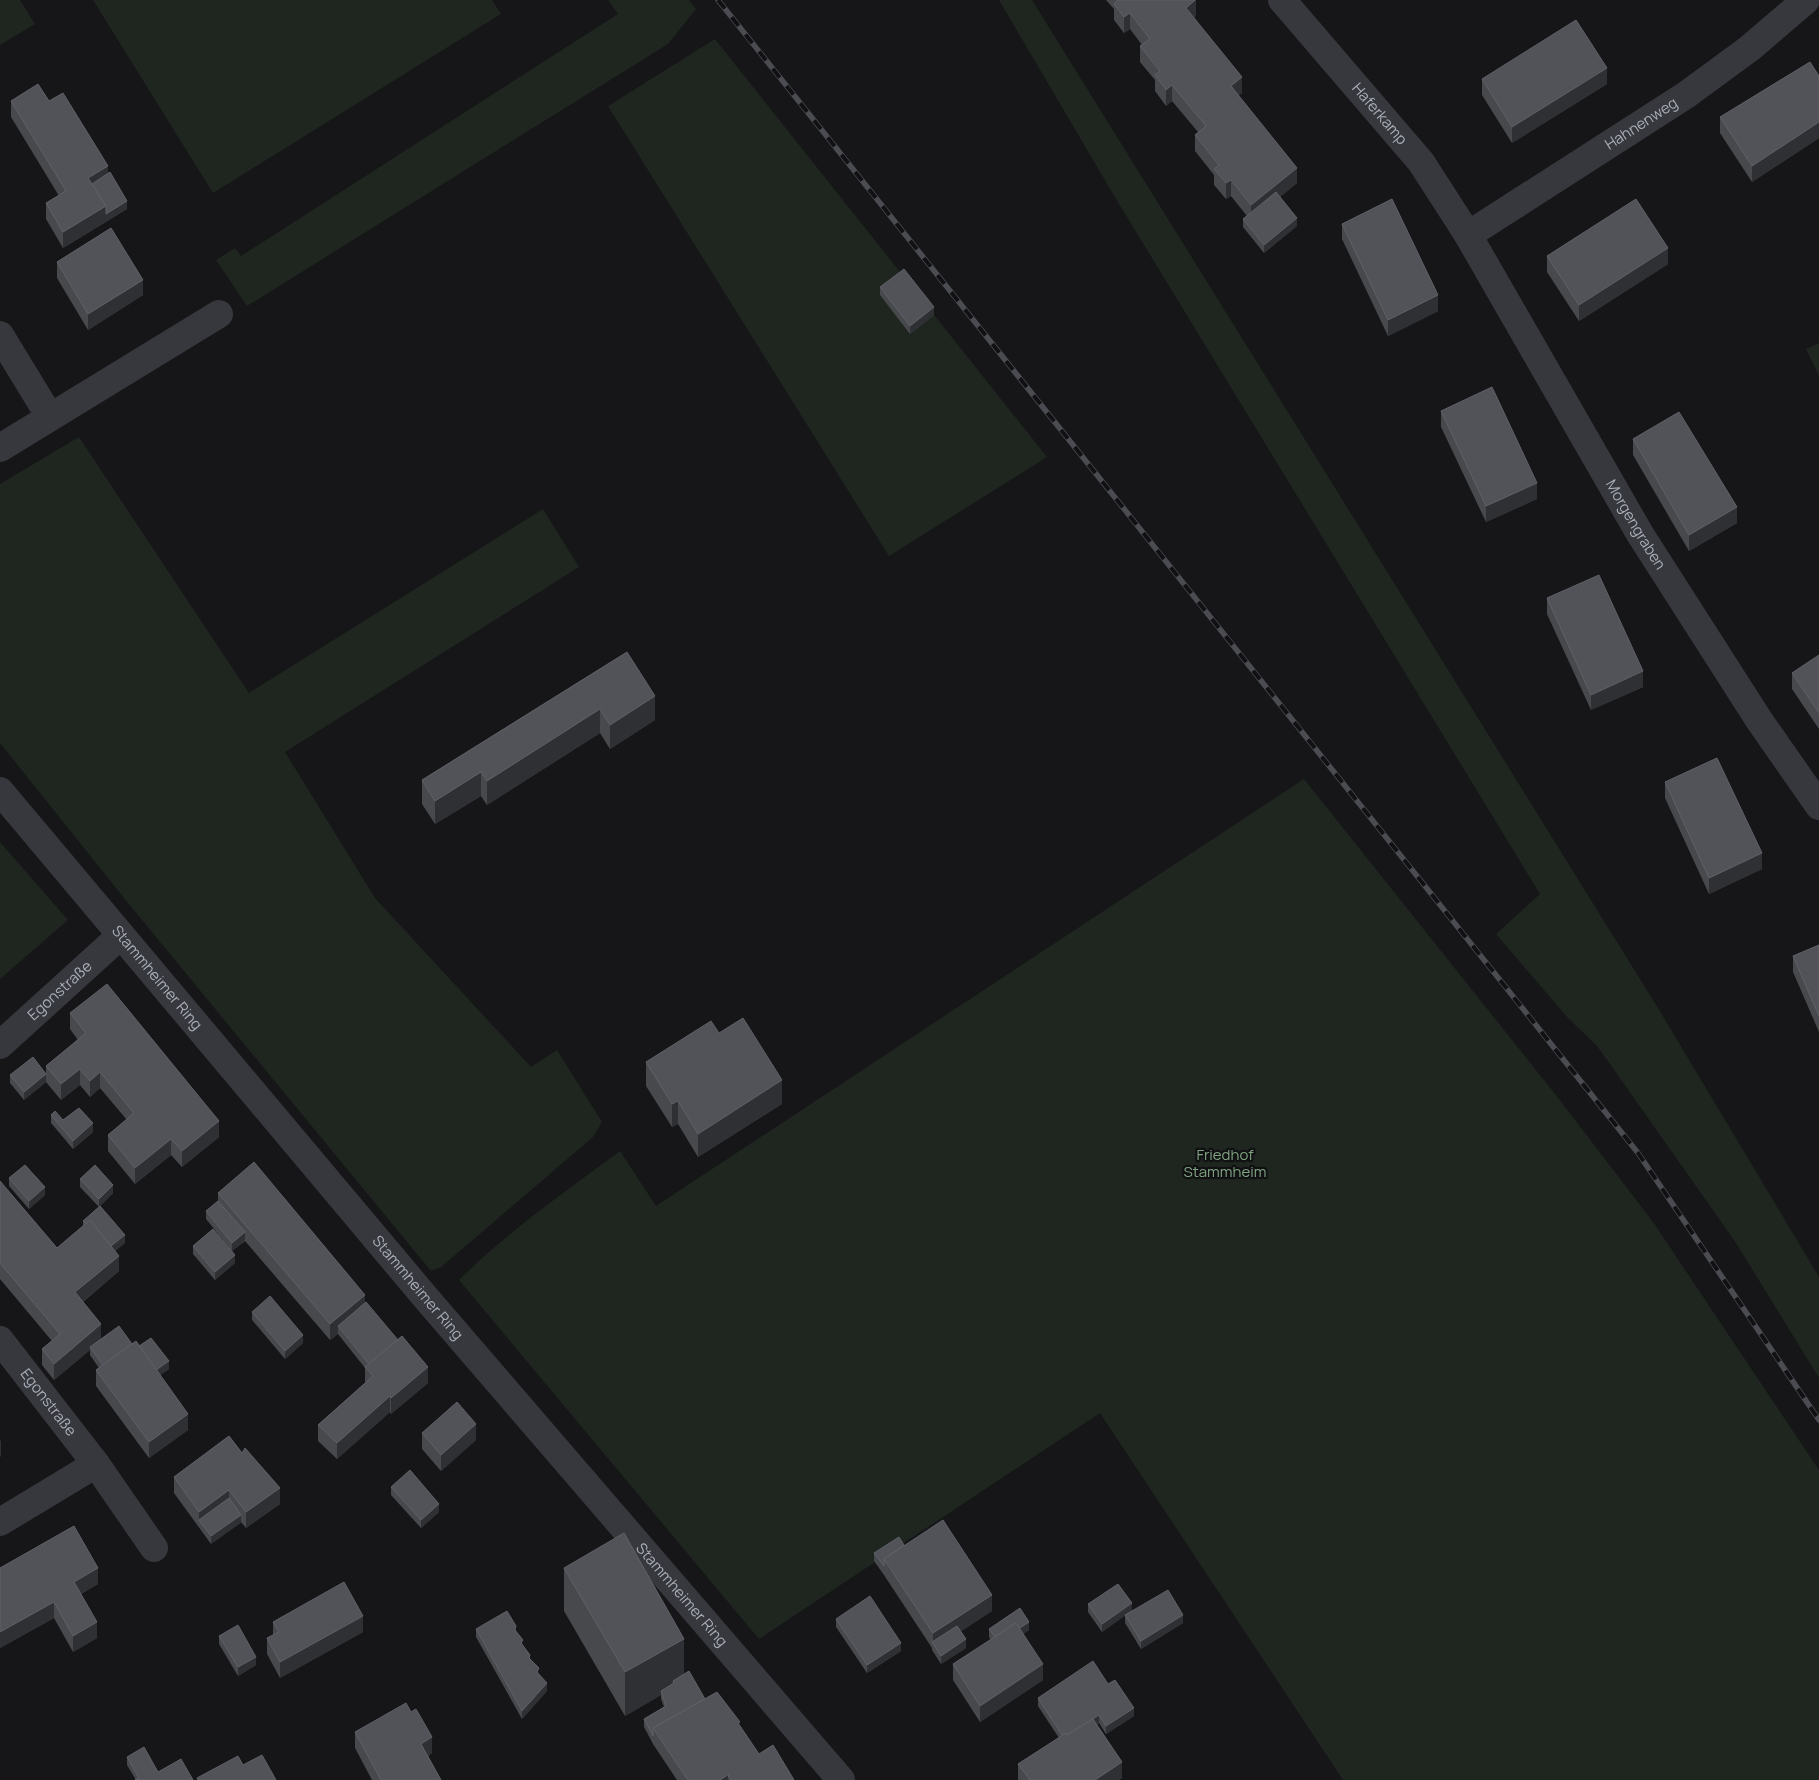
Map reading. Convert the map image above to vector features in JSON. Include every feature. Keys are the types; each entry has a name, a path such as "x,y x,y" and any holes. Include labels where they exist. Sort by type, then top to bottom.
{"street":[{"name":"Haferkamp","path":"1282,0 1421,162 1468,235"},
{"name":"Hahnenweg","path":"1468,235 1686,95 1750,48 1806,0"},
{"name":"Morgengraben","path":"1468,235 1640,534 1759,720 1817,798"},
{"path":"0,448 219,314"},
{"path":"0,335 50,417"},
{"name":"Stammheimer Ring","path":"0,791 426,1298 841,1780"},
{"name":"Egonstraße","path":"0,1045 120,936"},
{"name":"Egonstraße","path":"0,1340 96,1464 154,1548"},
{"path":"0,1522 96,1464"}],"green space":[{"path":"0,0 20,0 35,24 0,45"},
{"path":"93,0 492,0 501,14 213,193"},
{"path":"608,0 689,0 696,9 668,44 247,306 216,260 235,248 241,256 618,14"},
{"path":"999,0 1032,0 1658,1008 1819,1277 1819,1378 1736,1243 1597,1046 1568,1018 1496,934 1540,894 1116,199"},
{"path":"715,39 1047,457 889,556 608,106"},
{"path":"1819,343 1819,376 1806,349"},
{"path":"79,437 249,693 543,509 579,567 285,752 375,898 531,1067 557,1050 602,1122 593,1137 441,1267 431,1271 128,903 0,743 0,484"},
{"name":"Friedhof Stammheim","path":"1304,779 1559,1099 1653,1222 1819,1470 1819,1780 1343,1780 1100,1413 759,1639 459,1280 517,1228 620,1151 656,1206"},
{"path":"0,842 68,920 0,979"}],"building":[{"path":"1118,0 1195,0 1186,8 1242,77 1231,86 1297,168 1251,205 1231,180 1226,183 1214,169 1219,165 1195,135 1206,126 1172,85 1166,90 1155,75 1160,71 1140,46 1150,39 1130,13 1124,17 1114,4"},
{"path":"1576,20 1607,68 1512,127 1482,79"},
{"path":"1810,62 1819,76 1819,122 1752,166 1720,117"},
{"path":"38,84 49,101 63,93 108,166 88,178 106,206 63,232 46,203 66,191 11,101"},
{"path":"110,172 127,201 106,214 106,206 92,184"},
{"path":"1276,192 1297,218 1264,245 1243,219"},
{"path":"1392,199 1438,295 1388,320 1342,224"},
{"path":"1636,199 1668,248 1579,305 1547,256"},
{"path":"111,228 143,280 88,314 57,262"},
{"path":"904,269 934,307 910,326 880,287"},
{"path":"1492,387 1537,483 1486,506 1441,411"},
{"path":"1679,412 1737,507 1689,535 1633,439"},
{"path":"1599,575 1643,671 1591,695 1547,598"},
{"path":"627,652 655,696 610,725 600,709 487,781 481,772 435,801 422,780"},
{"path":"1819,655 1819,713 1792,673"},
{"path":"1717,758 1762,853 1709,878 1665,782"},
{"path":"1819,945 1819,1016 1793,956"},
{"path":"107,984 219,1121 182,1151 171,1139 135,1168 108,1135 134,1113 100,1072 90,1081 80,1069 61,1084 46,1066 86,1033 70,1013"},
{"path":"743,1018 782,1080 698,1134 678,1101 672,1104 646,1062 711,1021 719,1033"},
{"path":"33,1057 46,1074 24,1092 10,1075"},
{"path":"79,1108 93,1123 73,1141 51,1115 55,1111 63,1120"},
{"path":"254,1162 365,1295 330,1324 218,1193"},
{"path":"25,1165 45,1187 29,1201 9,1178"},
{"path":"95,1165 113,1185 99,1199 80,1179"},
{"path":"0,1181 57,1248 90,1220 119,1256 75,1292 101,1324 54,1364 42,1349 60,1334 0,1263"},
{"path":"218,1201 245,1232 232,1243 206,1211"},
{"path":"100,1206 125,1235 111,1246 90,1220 86,1224 83,1221"},
{"path":"213,1229 235,1255 215,1272 193,1246"},
{"path":"270,1296 303,1335 285,1351 252,1312"},
{"path":"366,1302 398,1340 369,1364 338,1326"},
{"path":"119,1326 132,1344 103,1365 90,1347"},
{"path":"402,1336 428,1367 391,1398 390,1396 337,1443 318,1425 373,1376 365,1367"},
{"path":"151,1338 169,1361 156,1370 139,1346"},
{"path":"136,1341 188,1414 149,1442 96,1370"},
{"path":"457,1402 476,1424 441,1455 422,1433"},
{"path":"229,1436 242,1453 245,1448 280,1488 246,1512 229,1490 199,1512 174,1477"},
{"path":"410,1470 439,1504 421,1520 391,1487"},
{"path":"229,1498 241,1515 211,1536 199,1520"},
{"path":"943,1520 992,1595 933,1633 884,1559"},
{"path":"74,1526 98,1568 74,1582 97,1622 73,1636 54,1602 0,1632 0,1568"},
{"path":"624,1533 684,1639 625,1672 564,1568"},
{"path":"899,1537 904,1545 884,1559 884,1566 874,1553"},
{"path":"344,1582 363,1616 280,1662 267,1638 279,1632 273,1622"},
{"path":"1118,1584 1132,1603 1102,1624 1088,1604"},
{"path":"1168,1590 1183,1615 1141,1641 1125,1615"},
{"path":"870,1596 901,1643 867,1665 836,1619"},
{"path":"1020,1608 1029,1622 1020,1628 1016,1623 995,1637 989,1629"},
{"path":"507,1611 516,1626 515,1630 523,1640 521,1643 530,1655 529,1658 539,1668 537,1672 547,1683 522,1711 476,1629"},
{"path":"1016,1623 1043,1664 980,1706 953,1664"},
{"path":"238,1625 256,1657 238,1667 219,1636"},
{"path":"957,1626 966,1639 941,1656 932,1642"},
{"path":"1093,1661 1108,1684 1115,1680 1134,1708 1106,1726 1099,1715 1067,1735 1066,1733 1062,1735 1038,1698"},
{"path":"689,1671 705,1699 653,1728 653,1736 644,1719 666,1706 661,1691"},
{"path":"717,1692 740,1722 738,1723 759,1754 773,1745 794,1780 731,1780 728,1776 729,1774 720,1780 688,1780 653,1728"},
{"path":"406,1703 411,1712 416,1709 432,1737 421,1744 441,1780 381,1780 355,1732"},
{"path":"1093,1719 1122,1762 1095,1780 1030,1780 1018,1764 1066,1733 1067,1735"},
{"path":"144,1747 158,1772 181,1759 193,1780 135,1780 139,1778 127,1757"},
{"path":"262,1755 276,1780 198,1780 197,1778 238,1756 243,1765"}],"railway":[{"path":"718,0 1638,1153 1819,1420"}]}
